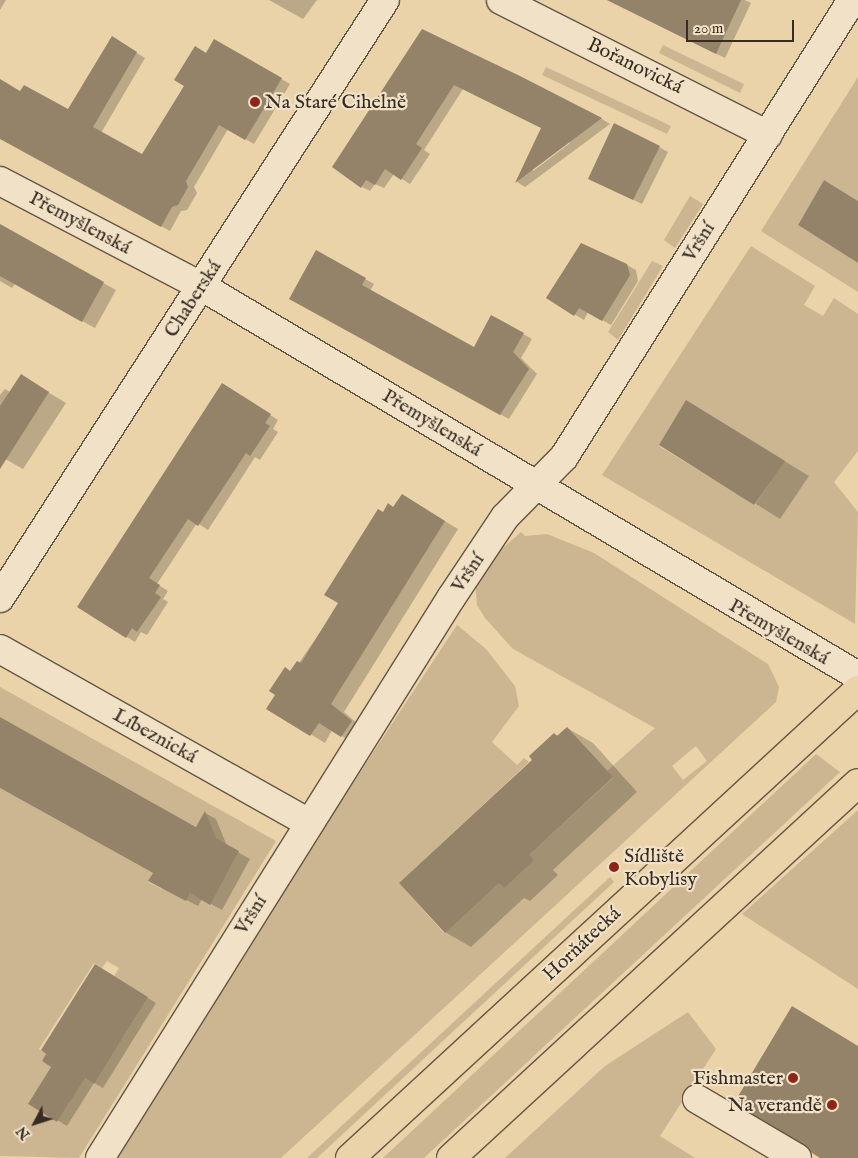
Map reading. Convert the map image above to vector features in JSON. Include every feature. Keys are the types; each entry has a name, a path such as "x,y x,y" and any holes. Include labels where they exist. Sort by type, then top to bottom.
{"main road":[{"name":"Horňátecká","path":"350,1158 858,690"},
{"path":"451,1158 858,782"}],"street":[{"name":"Chaberská","path":"0,598 385,0"},
{"name":"Bořanovická","path":"502,0 768,135"},
{"name":"Vršní","path":"100,1158 309,823 506,517 538,487 564,457 852,0"},
{"name":"Přemyšlenská","path":"0,181 201,286 858,676"},
{"name":"Líbeznická","path":"0,649 309,823"},
{"path":"697,1099 797,1158"}],"shaded area":[{"path":"663,45 744,84 740,93 659,53"},
{"path":"546,67 671,126 667,134 542,75"},
{"path":"858,77 858,201 824,180 798,225 858,263 858,292 761,231"},
{"path":"690,196 703,204 675,248 664,240"},
{"path":"751,246 815,286 804,305 823,316 834,298 858,314 858,451 834,482 858,512 855,624 602,475","holes":["686,401 784,461 755,505 659,446"]},
{"path":"652,261 663,266 618,340 608,332"},
{"path":"521,532 525,536 547,534 594,553 768,664 779,687 776,702 281,1158 117,1158 306,844 324,827 457,625 486,649 515,686 519,706 492,742 517,765 524,758 529,762 399,883 444,933 499,883 504,888 529,855 613,778 607,771 655,728 513,649 485,618 477,605 475,579 481,567","holes":["696,746 707,761 683,780 672,766"]},
{"path":"0,687 276,841 79,1158 0,1156 0,788 153,873 148,882 162,889 167,881 186,901 190,893 210,904 239,851 0,717","holes":["107,961 119,968 114,976 148,997 94,1084 59,1062 55,1069 42,1061 46,1054 39,1049 94,963 102,968","70,1102 57,1122 28,1104"]},
{"path":"816,754 840,772 424,1158 383,1158"},
{"path":"858,810 858,989 742,914"},
{"path":"610,877 614,882 317,1158 307,1158"},
{"path":"688,1012 716,1049 660,1136 695,1158 505,1158 605,1066"}],"building":[{"path":"607,0 741,0 716,54"},
{"path":"422,29 602,118 515,183 541,128 454,85 416,144 422,148 401,180 385,169 375,185 366,180 361,188 332,167"},
{"path":"112,36 137,52 93,127 142,154 184,86 174,80 195,46 206,53 214,39 282,78 245,140 219,125 186,181 188,187 178,205 172,207 161,227 0,139 0,79 20,91 24,85 68,109"},
{"path":"614,123 660,146 633,200 588,179"},
{"path":"824,180 858,201 858,263 798,225"},
{"path":"0,224 104,282 82,322 0,276"},
{"path":"581,243 627,264 630,275 602,321 579,308 574,316 546,298"},
{"path":"316,250 366,278 362,285 474,347 491,315 524,333 513,352 529,369 500,415 289,299"},
{"path":"21,374 49,392 0,469 0,406"},
{"path":"222,383 271,414 265,423 270,426 250,456 246,453 198,526 188,519 149,578 160,585 155,593 161,597 137,632 132,628 126,638 77,607"},
{"path":"686,400 785,461 754,505 659,445"},
{"path":"402,494 445,521 331,704 352,721 341,737 319,723 310,736 266,709 275,695 269,691 285,667 290,671 297,661 301,663 338,603 324,595 378,509 383,512 388,503 393,507"},
{"path":"0,717 196,827 205,811 216,838 239,851 210,905 190,893 186,901 148,881 153,873 0,788"},
{"path":"567,727 613,777 529,855 534,860 504,888 499,883 445,933 399,883 532,760 529,756 554,733 557,736"},
{"path":"95,964 148,997 94,1084 85,1078 57,1122 28,1104 51,1067 42,1061 46,1054 41,1050"},
{"path":"792,1006 858,1046 858,1158 820,1158 734,1103"}],"place":[{"name":"Na Staré Cihelně","path":"255,102"},
{"name":"Sídliště Kobylisy","path":"614,867"},
{"name":"Fishmaster","path":"793,1078"},
{"name":"Na verandě","path":"832,1105"}]}
